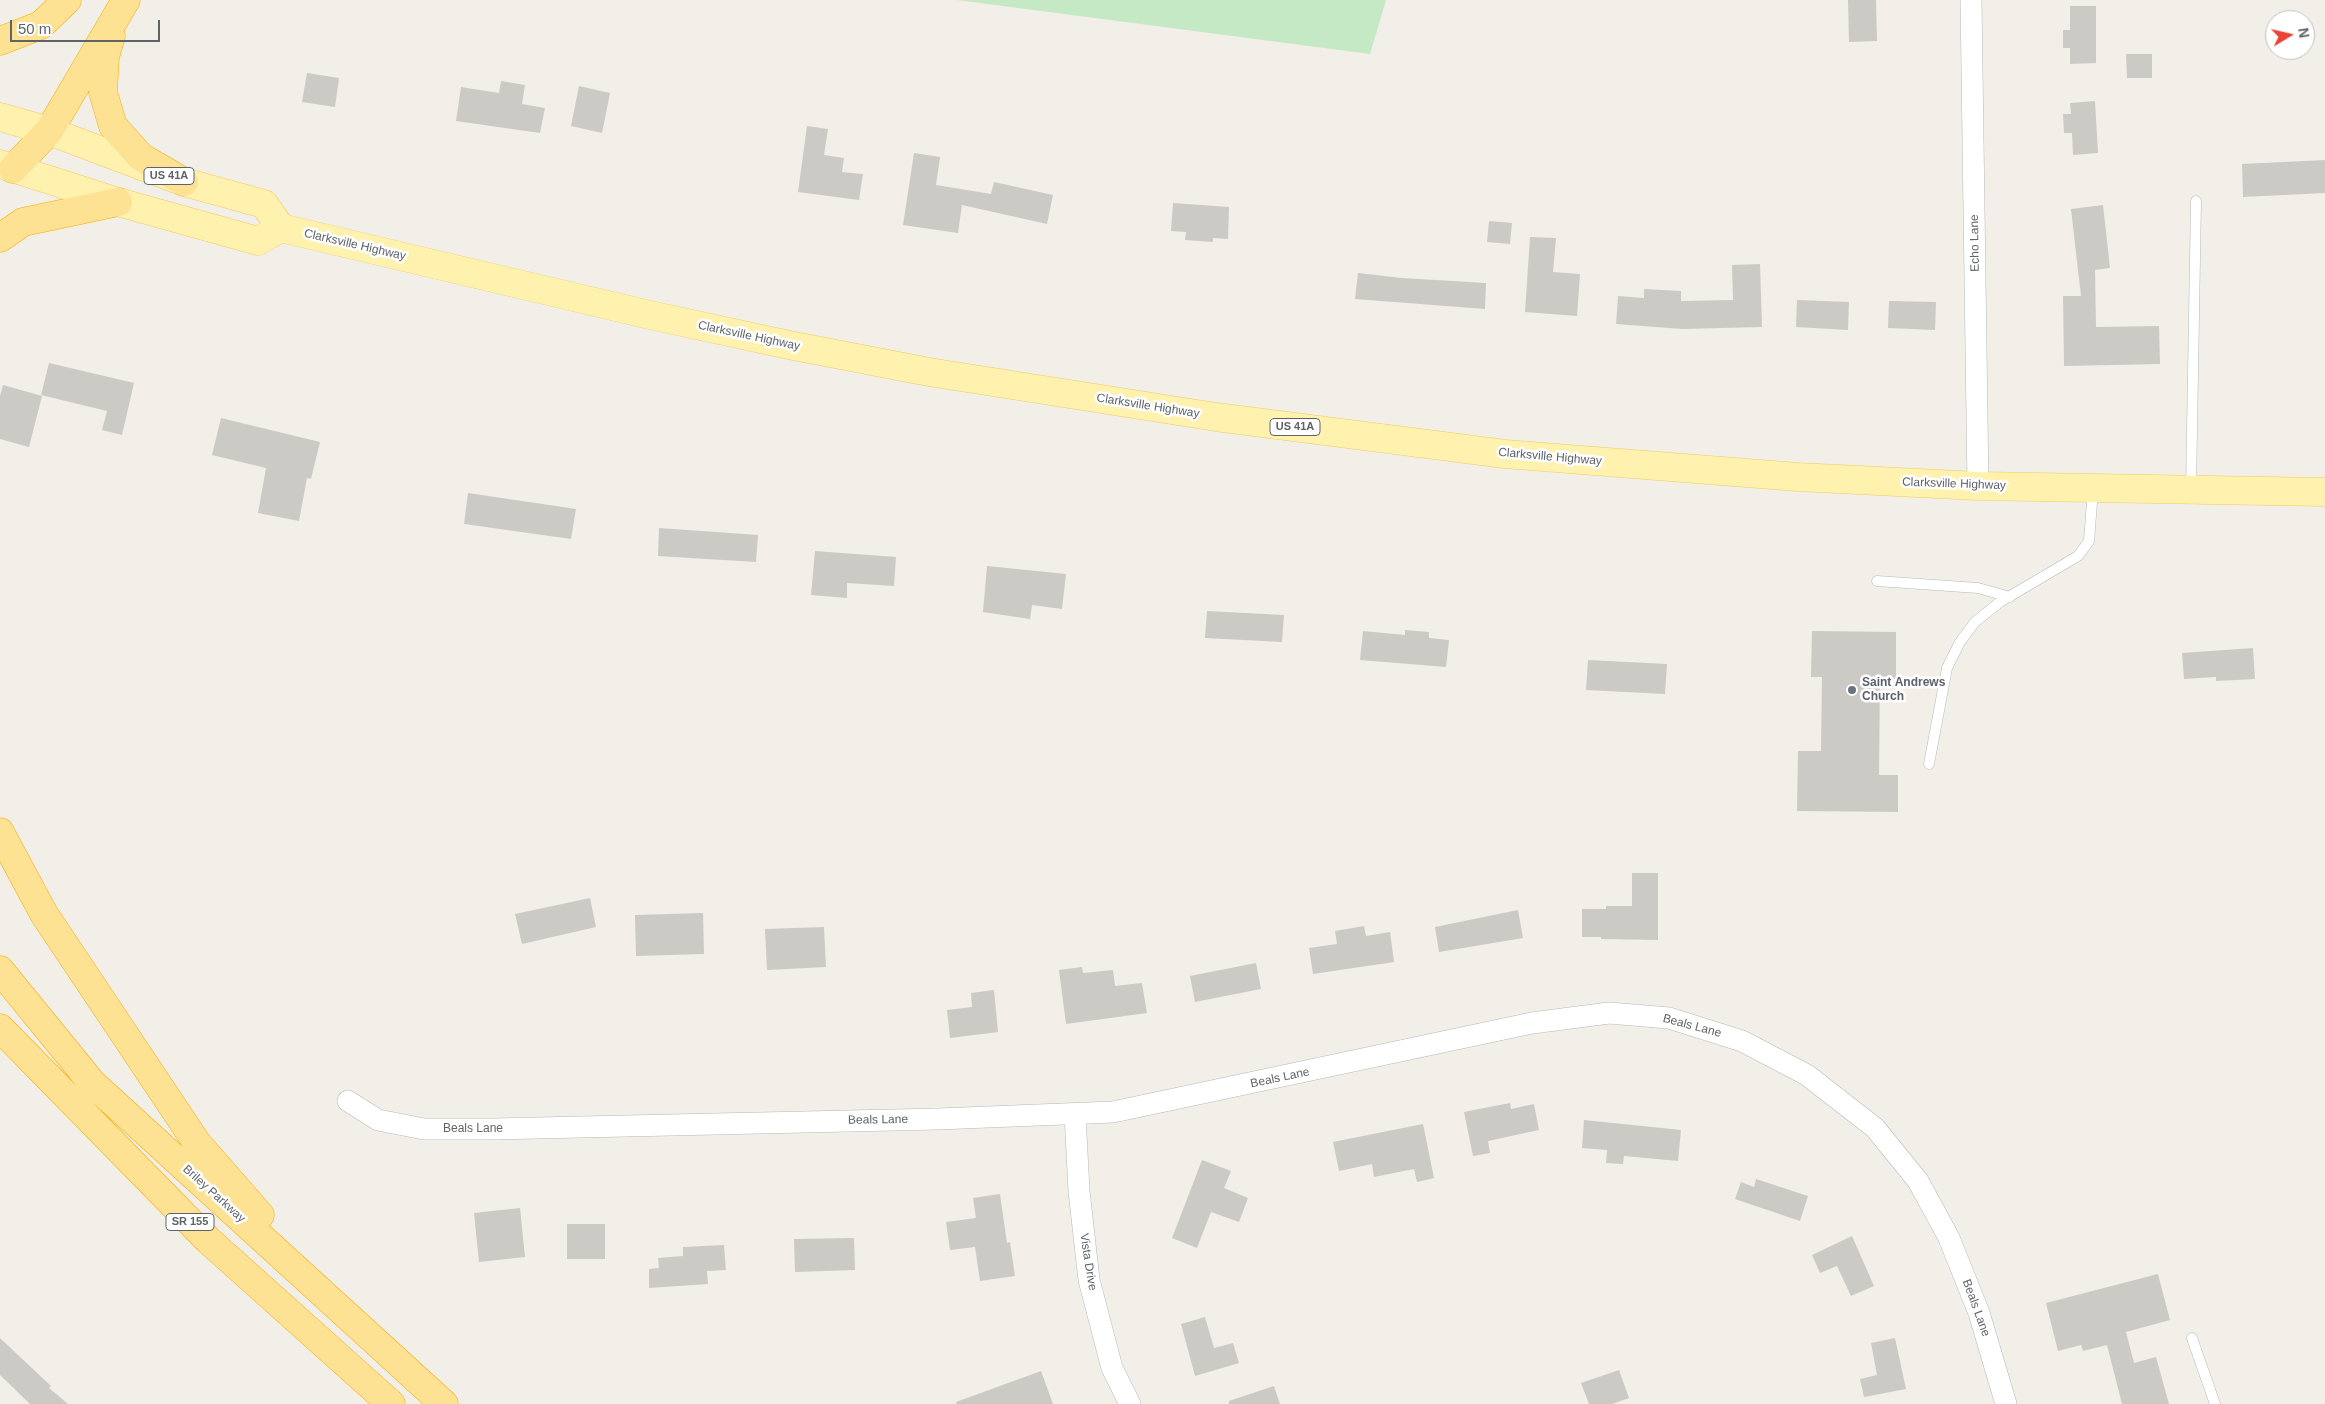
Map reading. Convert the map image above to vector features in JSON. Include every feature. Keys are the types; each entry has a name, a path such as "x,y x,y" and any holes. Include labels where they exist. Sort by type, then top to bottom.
{"highway":[{"path":"0,41 41,24 67,0"},
{"path":"7,167 49,131 120,10"},
{"path":"120,10 105,57 103,92 113,126 141,157 184,182"},
{"path":"0,238 23,222 118,202"},
{"path":"0,832 44,914 197,1144 343,1310"},
{"name":"Briley Parkway","path":"0,970 92,1083 444,1404"},
{"name":"SR 155","path":"0,1028 208,1240 391,1404"}],"main road":[{"name":"US 41A","path":"0,118 49,131 184,182 264,204 281,228"},
{"path":"7,167 118,202 258,241 281,228"},
{"name":"Clarksville Highway","path":"281,228 650,315 789,345 929,372 1131,404 1505,454 1798,476 1978,486 2325,492"}],"street":[{"name":"Echo Lane","path":"1971,0 1978,486"},
{"name":"Beals Lane","path":"348,1102 378,1120 424,1129 500,1129 1113,1112 1532,1023 1609,1014 1675,1019 1742,1040 1807,1074 1875,1128 1918,1181 1949,1238 1979,1313 2006,1404"},
{"name":"Vista Drive","path":"1075,1114 1079,1191 1089,1280 1112,1368 1130,1404"}],"lane":[{"path":"2191,490 2196,201"},
{"path":"1928,764 1947,668 1960,642 1975,622 2010,597 2078,556 2089,541 2092,488"},
{"path":"1877,581 1978,588 2010,597"},
{"path":"2192,1338 2215,1404"}],"green space":[{"path":"957,0 1386,0 1370,54"}],"building":[{"path":"1848,0 1876,0 1877,41 1849,42"},
{"path":"2070,6 2096,6 2096,63 2070,64 2070,48 2063,48 2063,30 2070,30"},
{"path":"2126,54 2152,54 2152,78 2127,78"},
{"path":"307,73 339,78 335,107 302,102"},
{"path":"501,81 525,85 522,104 545,108 540,133 456,121 461,87 499,93"},
{"path":"579,86 610,93 602,133 571,126"},
{"path":"2095,101 2098,153 2073,155 2072,133 2064,133 2063,114 2071,114 2070,103"},
{"path":"807,126 828,129 824,155 844,158 842,172 863,174 859,200 798,192"},
{"path":"914,153 940,157 936,185 991,194 994,182 1053,195 1047,224 962,205 958,233 903,225"},
{"path":"2325,160 2325,193 2243,197 2242,164"},
{"path":"1173,203 1229,207 1228,239 1213,238 1213,242 1185,240 1186,232 1171,231"},
{"path":"2103,205 2110,268 2095,270 2096,327 2159,326 2160,364 2064,366 2063,296 2081,296 2071,209"},
{"path":"1489,221 1512,223 1510,244 1487,242"},
{"path":"1530,237 1556,238 1553,272 1580,274 1577,316 1525,312"},
{"path":"1760,264 1762,327 1682,329 1616,324 1618,296 1644,298 1644,289 1681,291 1681,301 1733,300 1732,265"},
{"path":"1358,273 1402,278 1486,283 1485,309 1355,299"},
{"path":"1797,300 1849,302 1848,330 1796,327"},
{"path":"1889,301 1936,302 1935,330 1888,328"},
{"path":"49,363 134,383 122,435 102,430 107,411 41,395"},
{"path":"3,385 42,396 29,447 0,439 0,396"},
{"path":"221,418 320,442 311,479 307,478 299,521 258,513 266,468 212,455"},
{"path":"468,493 576,509 571,539 464,524"},
{"path":"659,528 758,535 756,562 658,556"},
{"path":"815,551 896,557 894,586 847,583 847,598 811,595"},
{"path":"987,566 1066,574 1062,609 1032,605 1030,619 983,612"},
{"path":"1207,611 1284,615 1282,642 1205,638"},
{"path":"1405,630 1429,632 1429,638 1449,640 1446,667 1360,660 1363,631 1405,635"},
{"path":"1812,631 1896,632 1896,679 1880,679 1879,775 1898,775 1898,812 1797,811 1798,751 1821,751 1822,677 1811,677"},
{"path":"2253,648 2255,679 2216,681 2216,677 2184,679 2182,653"},
{"path":"1588,660 1667,664 1665,694 1586,690"},
{"path":"1632,873 1658,873 1658,940 1582,937 1582,909 1606,909 1606,906 1632,906"},
{"path":"590,898 596,927 522,944 515,914"},
{"path":"1518,910 1523,938 1439,952 1435,927"},
{"path":"703,913 704,954 636,956 635,915"},
{"path":"1364,926 1366,936 1390,932 1394,962 1313,974 1309,948 1337,944 1335,931"},
{"path":"824,927 826,967 767,970 765,929"},
{"path":"1256,963 1261,989 1195,1002 1190,976"},
{"path":"1082,967 1083,973 1113,970 1115,986 1142,983 1147,1013 1066,1024 1059,970"},
{"path":"994,990 998,1032 950,1038 947,1010 972,1007 971,993"},
{"path":"1510,1103 1511,1109 1534,1104 1539,1130 1488,1141 1490,1153 1473,1156 1464,1112"},
{"path":"1584,1120 1681,1130 1678,1161 1624,1156 1623,1164 1606,1163 1607,1150 1582,1148"},
{"path":"1423,1124 1434,1178 1417,1182 1414,1169 1374,1177 1372,1164 1339,1171 1333,1142"},
{"path":"1202,1160 1231,1171 1224,1188 1248,1198 1239,1222 1211,1212 1197,1248 1172,1238"},
{"path":"1756,1179 1808,1196 1800,1221 1735,1199 1741,1182 1754,1187"},
{"path":"1000,1194 1007,1243 1010,1242 1015,1276 980,1281 975,1247 950,1250 946,1222 976,1218 973,1198"},
{"path":"520,1208 525,1257 479,1262 474,1213"},
{"path":"567,1224 605,1224 605,1259 567,1259"},
{"path":"1852,1236 1874,1286 1851,1296 1837,1266 1820,1273 1812,1255"},
{"path":"854,1238 855,1270 795,1272 794,1239"},
{"path":"724,1245 726,1270 707,1271 708,1284 649,1288 649,1269 659,1268 658,1258 683,1256 683,1247"},
{"path":"2158,1274 2170,1320 2126,1332 2134,1363 2156,1357 2169,1404 2122,1404 2107,1345 2083,1351 2081,1345 2058,1351 2046,1303"},
{"path":"1205,1317 1214,1348 1233,1343 1239,1363 1195,1376 1181,1324"},
{"path":"0,1338 51,1386 49,1388 68,1404 30,1404 0,1375"},
{"path":"1895,1338 1906,1389 1864,1397 1860,1379 1877,1375 1871,1343"},
{"path":"1619,1370 1629,1398 1612,1404 1589,1404 1581,1383"},
{"path":"1041,1371 1053,1404 957,1404 956,1402"},
{"path":"1274,1386 1280,1404 1229,1404 1229,1401"}],"place":[{"name":"Saint Andrews Church","path":"1852,690"}]}
